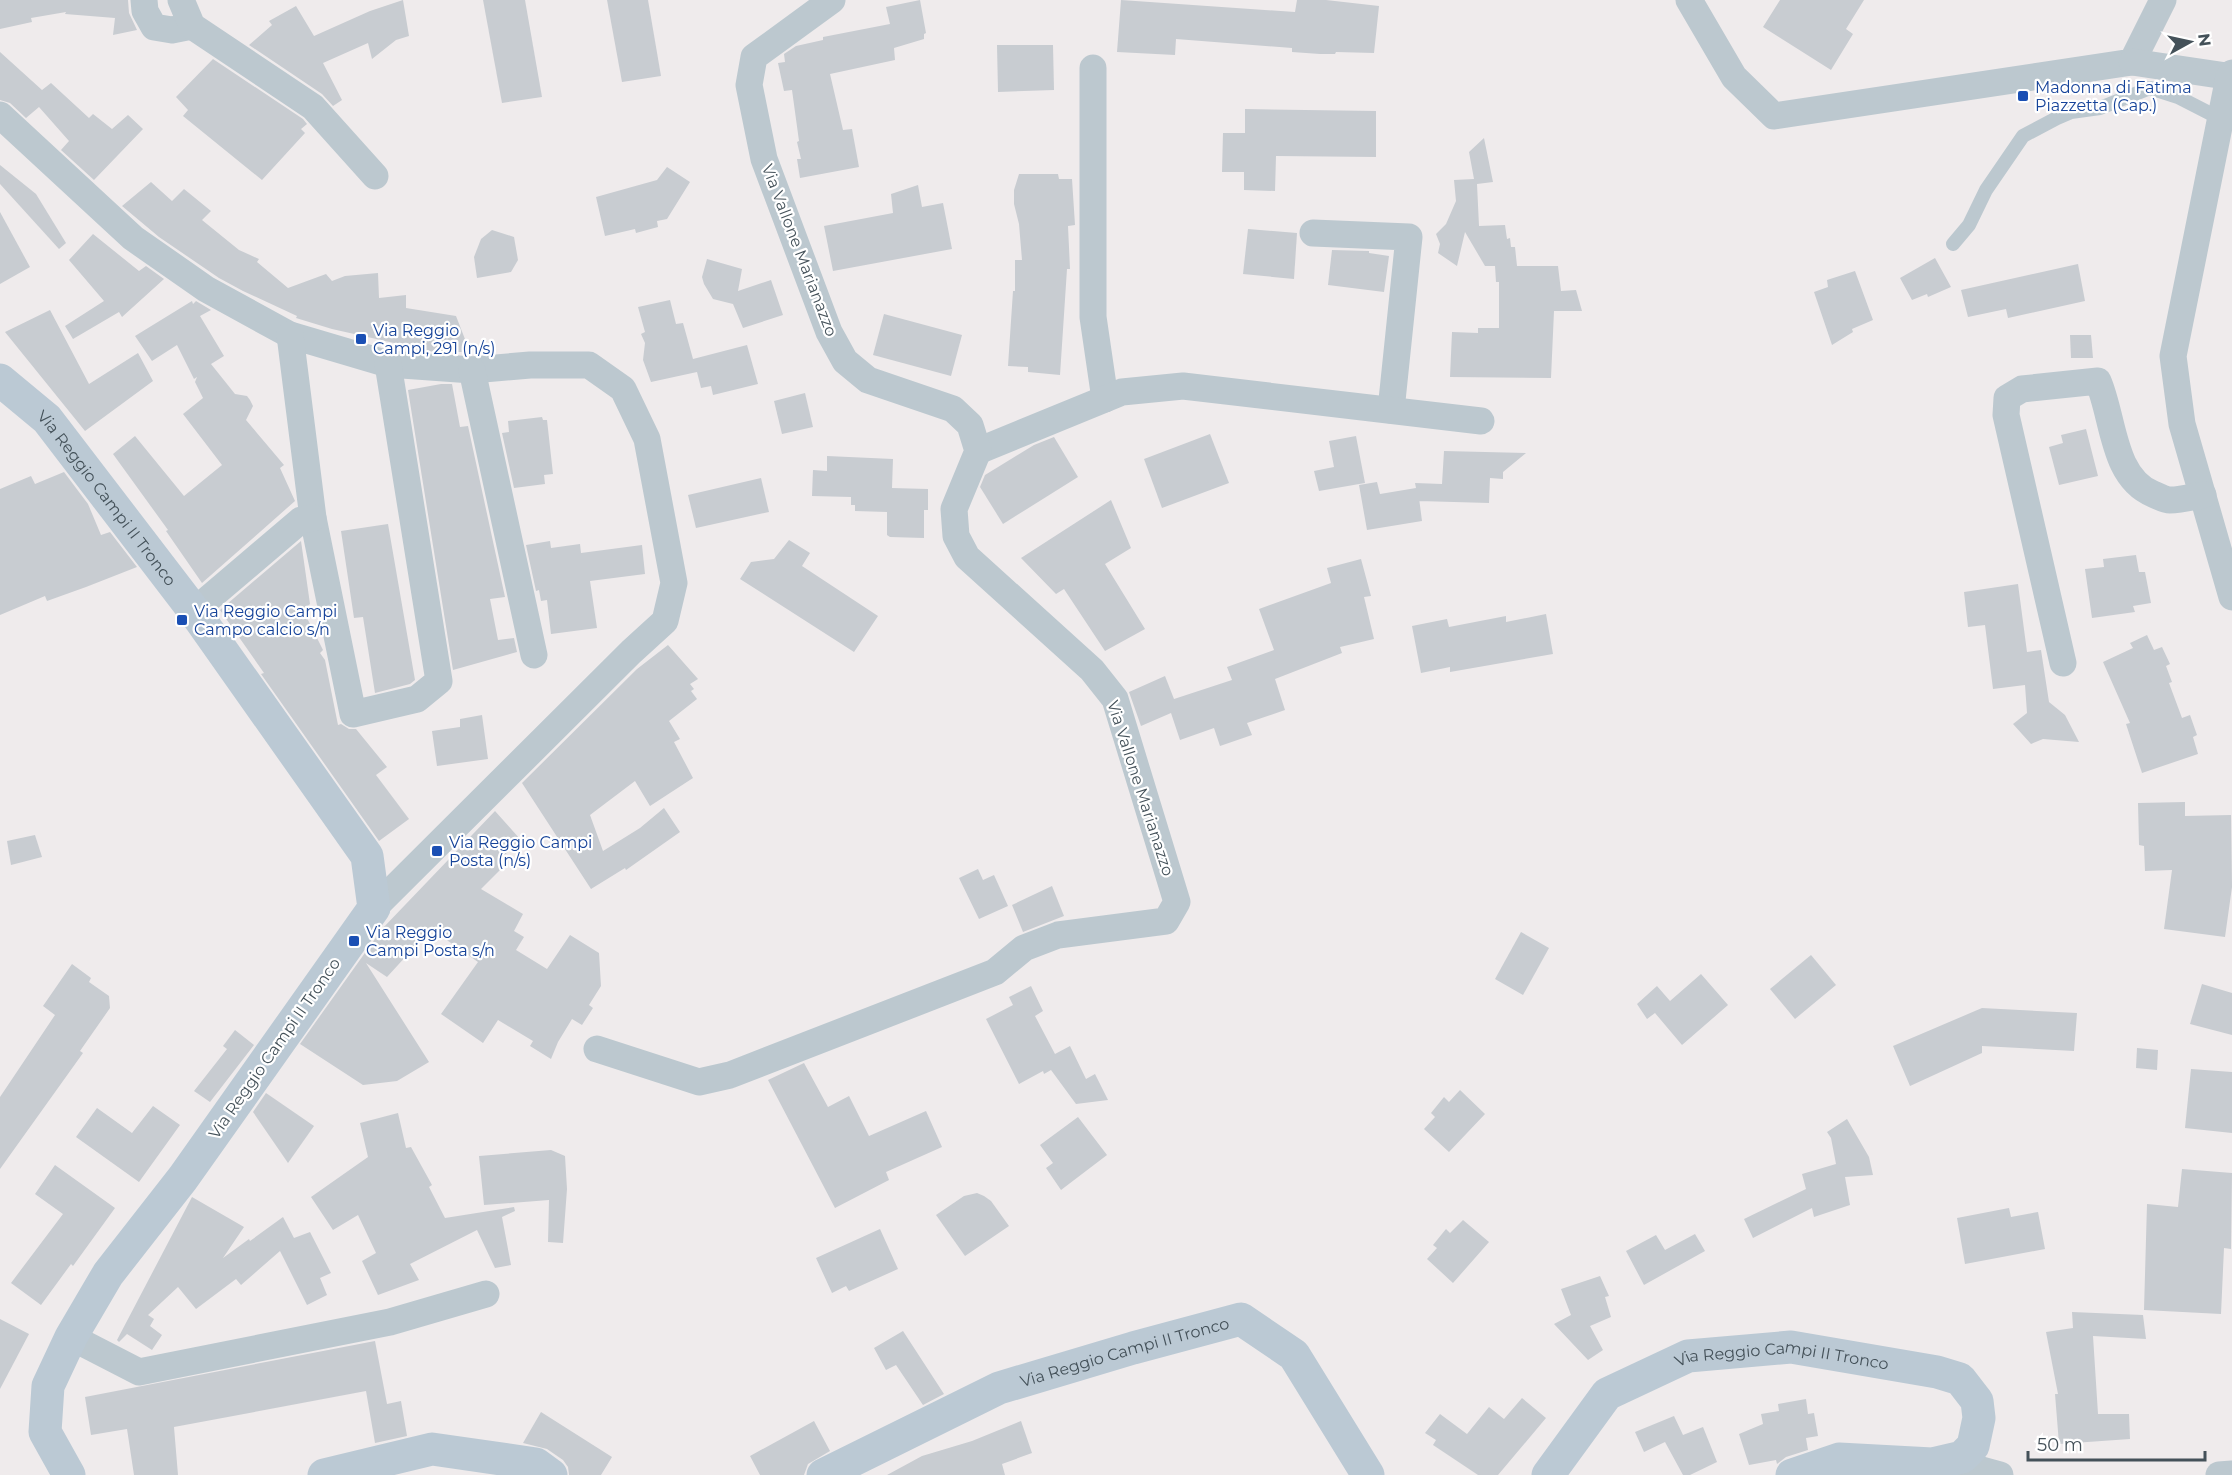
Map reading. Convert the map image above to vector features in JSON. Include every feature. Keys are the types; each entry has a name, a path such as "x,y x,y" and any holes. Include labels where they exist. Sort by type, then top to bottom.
{"main road":[{"name":"Via Reggio Campi II Tronco","path":"0,380 47,419 194,610 367,856 374,908 183,1178 108,1274 71,1337 48,1386 45,1432 69,1475"},
{"name":"Via Reggio Campi II Tronco","path":"823,1475 999,1388 1132,1348 1241,1319 1294,1355 1368,1475"},
{"name":"Via Reggio Campi II Tronco","path":"1548,1475 1607,1394 1688,1356 1791,1347 1937,1372 1960,1379 1977,1401 1979,1418 1973,1446 1962,1457 1949,1461"},
{"path":"324,1475 432,1449 536,1464 551,1475"},
{"path":"1792,1475 1839,1459 1932,1464 1949,1461"}],"street":[{"path":"144,0 145,11 154,27 172,30 192,26"},
{"path":"181,0 192,26 313,107 375,176"},
{"name":"Via Vallone Marianazzo","path":"597,1049 699,1082 730,1075 995,972 1024,948 1058,935 1166,921 1177,902 1115,699 1092,670 967,557 956,536 954,509 978,451 970,425 953,409 868,380 845,361 829,332 764,159 749,85 754,57 832,0"},
{"path":"1689,0 1734,77 1774,117 2132,62 2231,76 2173,356 2182,424 2232,597"},
{"path":"2132,62 2163,0"},
{"path":"1093,68 1094,317 1105,399"},
{"path":"0,115 133,238 206,289 290,335 388,364 472,370 530,365 589,365 623,389 647,439 674,583 665,621 374,908"},
{"path":"1313,233 1409,237 1391,411"},
{"path":"290,335 313,518 353,714 417,699 439,681 388,364"},
{"path":"472,370 534,655"},
{"path":"2063,663 2006,415 2007,398 2022,389 2098,381 2106,400 2118,453 2129,477 2146,491 2168,500 2203,495"},
{"path":"978,451 1122,392 1183,386 1481,421"},
{"path":"194,610 301,520 313,518"},
{"path":"71,1337 139,1372 390,1322 486,1294"},
{"path":"1949,1461 2000,1475"},
{"path":"2219,1475 2232,1474"}],"lane":[{"path":"1953,244 1969,225 1986,190 2023,136 2057,118 2071,112 2100,108 2150,88 2178,97 2221,119"}],"building":[{"path":"0,0 128,0 129,13 137,30 113,35 115,18 65,14 66,12 31,18 32,22 0,29"},
{"path":"403,0 409,36 396,40 372,59 368,43 323,63 342,100 333,106 322,94 249,45 272,25 269,21 296,6 314,36 370,11"},
{"path":"483,0 525,0 542,97 502,103"},
{"path":"607,0 648,0 661,76 622,82"},
{"path":"920,0 926,33 924,39 894,48 895,60 830,74 843,130 852,129 859,167 800,178 797,159 801,159 792,90 784,91 778,63 785,62 784,54 796,46 823,40 823,37 890,24 886,7"},
{"path":"1121,0 1295,12 1297,0 1326,0 1379,6 1374,53 1320,54 1292,52 1292,48 1176,39 1175,55 1117,52"},
{"path":"1780,0 1864,0 1846,29 1853,34 1831,70 1763,27"},
{"path":"997,45 1053,45 1054,90 998,92"},
{"path":"0,52 42,90 51,83 89,118 93,114 112,129 128,115 143,129 94,180 61,150 69,141 39,107 26,118 10,103 0,100"},
{"path":"213,59 303,119 307,124 301,129 305,133 262,180 183,116 188,110 176,97"},
{"path":"1245,109 1376,111 1376,157 1276,156 1275,191 1244,190 1244,172 1222,172 1223,133 1245,133"},
{"path":"1484,138 1493,182 1477,184 1479,226 1505,225 1507,239 1510,238 1511,247 1515,247 1517,266 1558,266 1561,291 1576,290 1582,311 1554,311 1551,378 1450,377 1452,332 1478,333 1478,328 1499,328 1499,282 1496,282 1495,266 1485,266 1465,232 1457,266 1438,253 1440,244 1436,234 1446,224 1456,201 1454,180 1474,179 1469,152"},
{"path":"0,165 36,194 66,243 59,249 0,184"},
{"path":"667,167 690,182 667,219 657,221 658,227 636,233 635,229 605,236 596,197 657,180"},
{"path":"1019,174 1058,174 1059,179 1072,179 1075,225 1068,226 1070,269 1067,269 1060,375 1028,372 1028,367 1008,366 1013,291 1015,291 1015,260 1022,260 1019,224 1014,204 1014,190"},
{"path":"151,182 172,201 184,189 211,211 202,220 239,250 259,259 257,262 288,288 326,274 332,281 345,276 378,273 379,298 406,295 406,308 456,316 470,352 434,352 332,329 296,318 297,316 243,291 219,278 159,237 122,206"},
{"path":"918,185 922,207 943,203 952,249 833,271 824,226 893,213 891,194"},
{"path":"0,212 30,267 0,284"},
{"path":"1248,229 1297,233 1294,279 1243,274"},
{"path":"492,230 514,237 518,260 511,272 477,278 474,257 481,239"},
{"path":"93,234 139,271 146,266 164,279 122,317 119,312 73,339 65,326 104,301 69,260"},
{"path":"1332,250 1369,251 1369,253 1389,256 1384,292 1328,285"},
{"path":"1935,258 1951,287 1928,297 1927,294 1912,300 1900,278"},
{"path":"707,259 742,269 738,291 771,280 783,315 743,328 733,304 713,299 704,284 702,277"},
{"path":"2078,264 2085,301 2008,318 2006,309 1968,317 1961,290"},
{"path":"1855,271 1873,320 1852,329 1853,332 1832,345 1814,292 1828,287 1827,280"},
{"path":"670,300 676,324 683,323 693,359 747,345 758,384 713,395 711,386 701,388 697,372 651,382 643,360 645,343 641,334 645,332 638,307"},
{"path":"192,301 193,304 196,301 211,310 200,316 224,356 211,364 235,394 247,396 250,400 253,406 246,420 284,465 280,468 295,501 202,583 166,531 168,530 113,454 135,436 184,496 222,465 183,414 203,398 195,382 197,377 194,379 177,345 152,361 135,336"},
{"path":"50,310 89,384 138,353 153,381 85,431 5,332"},
{"path":"884,314 962,335 951,376 873,355"},
{"path":"2070,335 2091,335 2093,358 2071,358"},
{"path":"452,384 460,427 468,426 505,597 490,599 498,640 514,638 517,652 453,670 408,390"},
{"path":"805,393 813,427 782,434 774,401"},
{"path":"542,417 543,420 547,420 553,474 544,475 545,484 514,488 502,433 509,432 508,421"},
{"path":"2086,429 2098,476 2059,485 2049,447 2063,443 2061,435"},
{"path":"1210,434 1229,483 1162,508 1144,459"},
{"path":"1356,436 1365,483 1319,491 1314,471 1334,467 1329,441"},
{"path":"1054,437 1078,477 1003,524 980,487 985,475 1034,445"},
{"path":"1444,451 1526,453 1503,472 1503,479 1490,478 1489,503 1419,501 1422,521 1367,530 1359,485 1377,482 1380,494 1416,488 1415,483 1442,484"},
{"path":"827,456 893,459 892,488 928,489 928,510 924,510 924,538 890,537 887,535 887,512 855,511 855,505 851,505 851,497 812,496 813,470 827,471"},
{"path":"64,472 88,504 101,535 110,532 137,567 47,601 45,596 0,615 0,489 31,476 35,484"},
{"path":"761,478 769,512 696,528 688,495"},
{"path":"1111,500 1131,548 1105,564 1145,629 1105,651 1064,589 1056,594 1021,558"},
{"path":"388,524 415,680 410,684 375,693 363,617 354,618 341,531"},
{"path":"789,540 810,553 802,566 878,616 854,652 740,579 751,562 774,559"},
{"path":"301,541 310,604 303,610 323,650 320,653 325,660 338,725 356,729 387,767 376,775 409,819 379,841 261,674 264,673 220,610"},
{"path":"550,541 551,548 580,544 581,553 642,545 645,574 590,581 597,628 551,634 547,600 541,601 539,590 536,591 526,545"},
{"path":"2136,555 2139,572 2145,572 2151,603 2133,606 2135,612 2092,618 2085,569 2104,567 2103,559"},
{"path":"1361,559 1371,596 1364,597 1374,639 1340,647 1342,653 1275,679 1285,710 1247,723 1252,735 1220,746 1214,728 1180,740 1171,713 1141,726 1129,692 1165,676 1174,699 1232,680 1227,667 1274,650 1259,609 1331,583 1327,568"},
{"path":"2018,584 2027,652 2041,650 2049,702 2065,715 2079,742 2043,739 2031,744 2013,724 2027,713 2025,685 1993,689 1985,625 1968,627 1964,592"},
{"path":"1546,614 1553,654 1450,672 1450,667 1421,673 1412,626 1447,619 1449,627 1506,616 1506,622"},
{"path":"2147,635 2154,650 2162,647 2170,664 2166,666 2172,682 2169,683 2182,718 2190,715 2197,735 2193,737 2198,754 2142,773 2126,724 2130,723 2103,662 2133,648 2130,643"},
{"path":"668,645 698,679 690,684 694,689 691,691 697,699 669,721 680,739 674,742 693,778 650,806 635,781 590,815 603,851 640,828 664,808 680,832 626,870 625,868 591,889 522,783 637,669"},
{"path":"482,715 488,759 437,766 432,731 460,727 460,719"},
{"path":"2185,802 2185,816 2231,815 2232,887 2225,937 2164,929 2172,870 2145,871 2144,846 2139,845 2138,803"},
{"path":"495,811 520,839 504,856 508,862 481,889 523,914 514,931 524,937 516,950 547,969 570,935 599,953 601,986 589,1005 593,1008 582,1025 572,1019 551,1059 530,1046 533,1041 498,1020 483,1043 441,1014 478,962 431,929 387,977 366,963 429,1062 397,1081 363,1085 300,1044 382,929"},
{"path":"35,835 42,857 11,865 7,841"},
{"path":"978,869 983,880 994,875 1008,906 979,919 959,878"},
{"path":"1052,886 1064,916 1023,932 1012,905"},
{"path":"1521,932 1549,948 1523,995 1495,979"},
{"path":"1811,955 1836,985 1795,1019 1770,989"},
{"path":"72,964 91,978 89,982 109,996 110,1008 80,1051 83,1053 0,1169 0,1097 55,1015 43,1006"},
{"path":"1701,974 1728,1005 1682,1045 1655,1013 1647,1019 1637,1004 1657,986 1670,1001"},
{"path":"2202,984 2232,993 2232,1035 2190,1024"},
{"path":"1031,986 1043,1011 1035,1016 1055,1054 1070,1046 1086,1079 1095,1074 1108,1100 1076,1104 1051,1070 1044,1074 1043,1071 1019,1084 986,1019 1013,1005 1009,997"},
{"path":"1982,1008 2077,1013 2074,1051 1982,1046 1982,1053 1910,1086 1893,1046"},
{"path":"235,1030 254,1045 210,1102 194,1091 227,1049 223,1046"},
{"path":"2137,1048 2158,1050 2157,1070 2136,1068"},
{"path":"804,1063 828,1107 849,1096 869,1136 926,1111 942,1147 886,1172 889,1180 835,1208 768,1080"},
{"path":"2191,1069 2232,1072 2232,1133 2185,1128"},
{"path":"1460,1090 1485,1114 1449,1152 1424,1129 1435,1117 1431,1113 1444,1097 1449,1102"},
{"path":"266,1093 314,1126 288,1163 253,1112"},
{"path":"153,1106 180,1125 139,1182 76,1137 97,1108 132,1133"},
{"path":"398,1113 406,1148 411,1147 432,1185 429,1187 445,1218 514,1207 515,1211 502,1217 511,1265 495,1268 477,1230 410,1264 419,1280 378,1295 362,1261 376,1253 358,1215 333,1230 311,1197 368,1157 360,1123"},
{"path":"1078,1117 1107,1155 1061,1190 1046,1168 1053,1163 1040,1145"},
{"path":"1847,1119 1869,1157 1873,1175 1845,1177 1850,1205 1814,1217 1812,1208 1753,1238 1744,1219 1806,1189 1802,1174 1836,1164 1831,1138 1827,1132"},
{"path":"551,1150 565,1156 567,1189 563,1243 548,1242 549,1200 484,1205 479,1156"},
{"path":"55,1165 115,1208 41,1305 11,1283 63,1214 35,1194"},
{"path":"2182,1169 2232,1173 2231,1249 2224,1248 2221,1314 2144,1310 2147,1204 2178,1207"},
{"path":"977,1193 991,1201 1009,1226 965,1256 936,1215 964,1196"},
{"path":"192,1197 244,1227 223,1258 283,1217 294,1238 310,1232 331,1273 320,1278 327,1295 307,1305 280,1251 241,1285 236,1279 196,1309 178,1287 148,1315 154,1319 150,1326 162,1335 152,1350 127,1334 119,1342 117,1340"},
{"path":"2009,1208 2011,1217 2038,1212 2045,1249 1965,1264 1957,1218"},
{"path":"1463,1220 1489,1242 1453,1283 1427,1259 1437,1248 1433,1245 1446,1229 1450,1233"},
{"path":"880,1229 898,1269 849,1291 846,1286 832,1293 816,1258"},
{"path":"1695,1234 1705,1251 1644,1285 1626,1251 1656,1235 1665,1250"},
{"path":"1600,1276 1609,1296 1605,1297 1611,1317 1590,1326 1603,1350 1588,1360 1554,1324 1571,1315 1561,1289"},
{"path":"2072,1312 2143,1315 2146,1339 2093,1336 2098,1414 2129,1414 2130,1439 2059,1444 2055,1394 2058,1394 2046,1332 2073,1328"},
{"path":"0,1319 29,1334 0,1389"},
{"path":"903,1331 944,1394 923,1405 896,1365 886,1370 874,1348"},
{"path":"375,1341 387,1404 401,1401 407,1436 375,1443 366,1391 174,1427 178,1475 134,1475 127,1429 91,1435 85,1397"},
{"path":"1522,1398 1546,1418 1498,1475 1478,1475 1433,1445 1436,1440 1425,1433 1440,1414 1467,1434 1489,1407 1504,1419"},
{"path":"1806,1399 1808,1414 1814,1413 1818,1436 1806,1438 1808,1450 1786,1457 1777,1464 1776,1460 1749,1465 1739,1434 1763,1424 1761,1414 1779,1411 1778,1404"},
{"path":"541,1412 612,1457 601,1475 569,1475 568,1467 563,1460 547,1449 523,1443"},
{"path":"1674,1416 1683,1435 1703,1427 1717,1462 1690,1475 1683,1475 1665,1442 1644,1452 1635,1432"},
{"path":"814,1421 830,1451 808,1464 804,1475 760,1475 750,1456"},
{"path":"1021,1421 1032,1453 1002,1464 1005,1475 887,1475 922,1456 972,1441"}],"place":[{"name":"Madonna di Fatima Piazzetta (Cap.)","path":"2023,96"},
{"name":"Via Reggio Campi, 291 (n/s)","path":"361,339"},
{"name":"Via Reggio Campi Campo calcio s/n","path":"182,620"},
{"name":"Via Reggio Campi Posta (n/s)","path":"437,851"},
{"name":"Via Reggio Campi Posta s/n","path":"354,941"}]}
